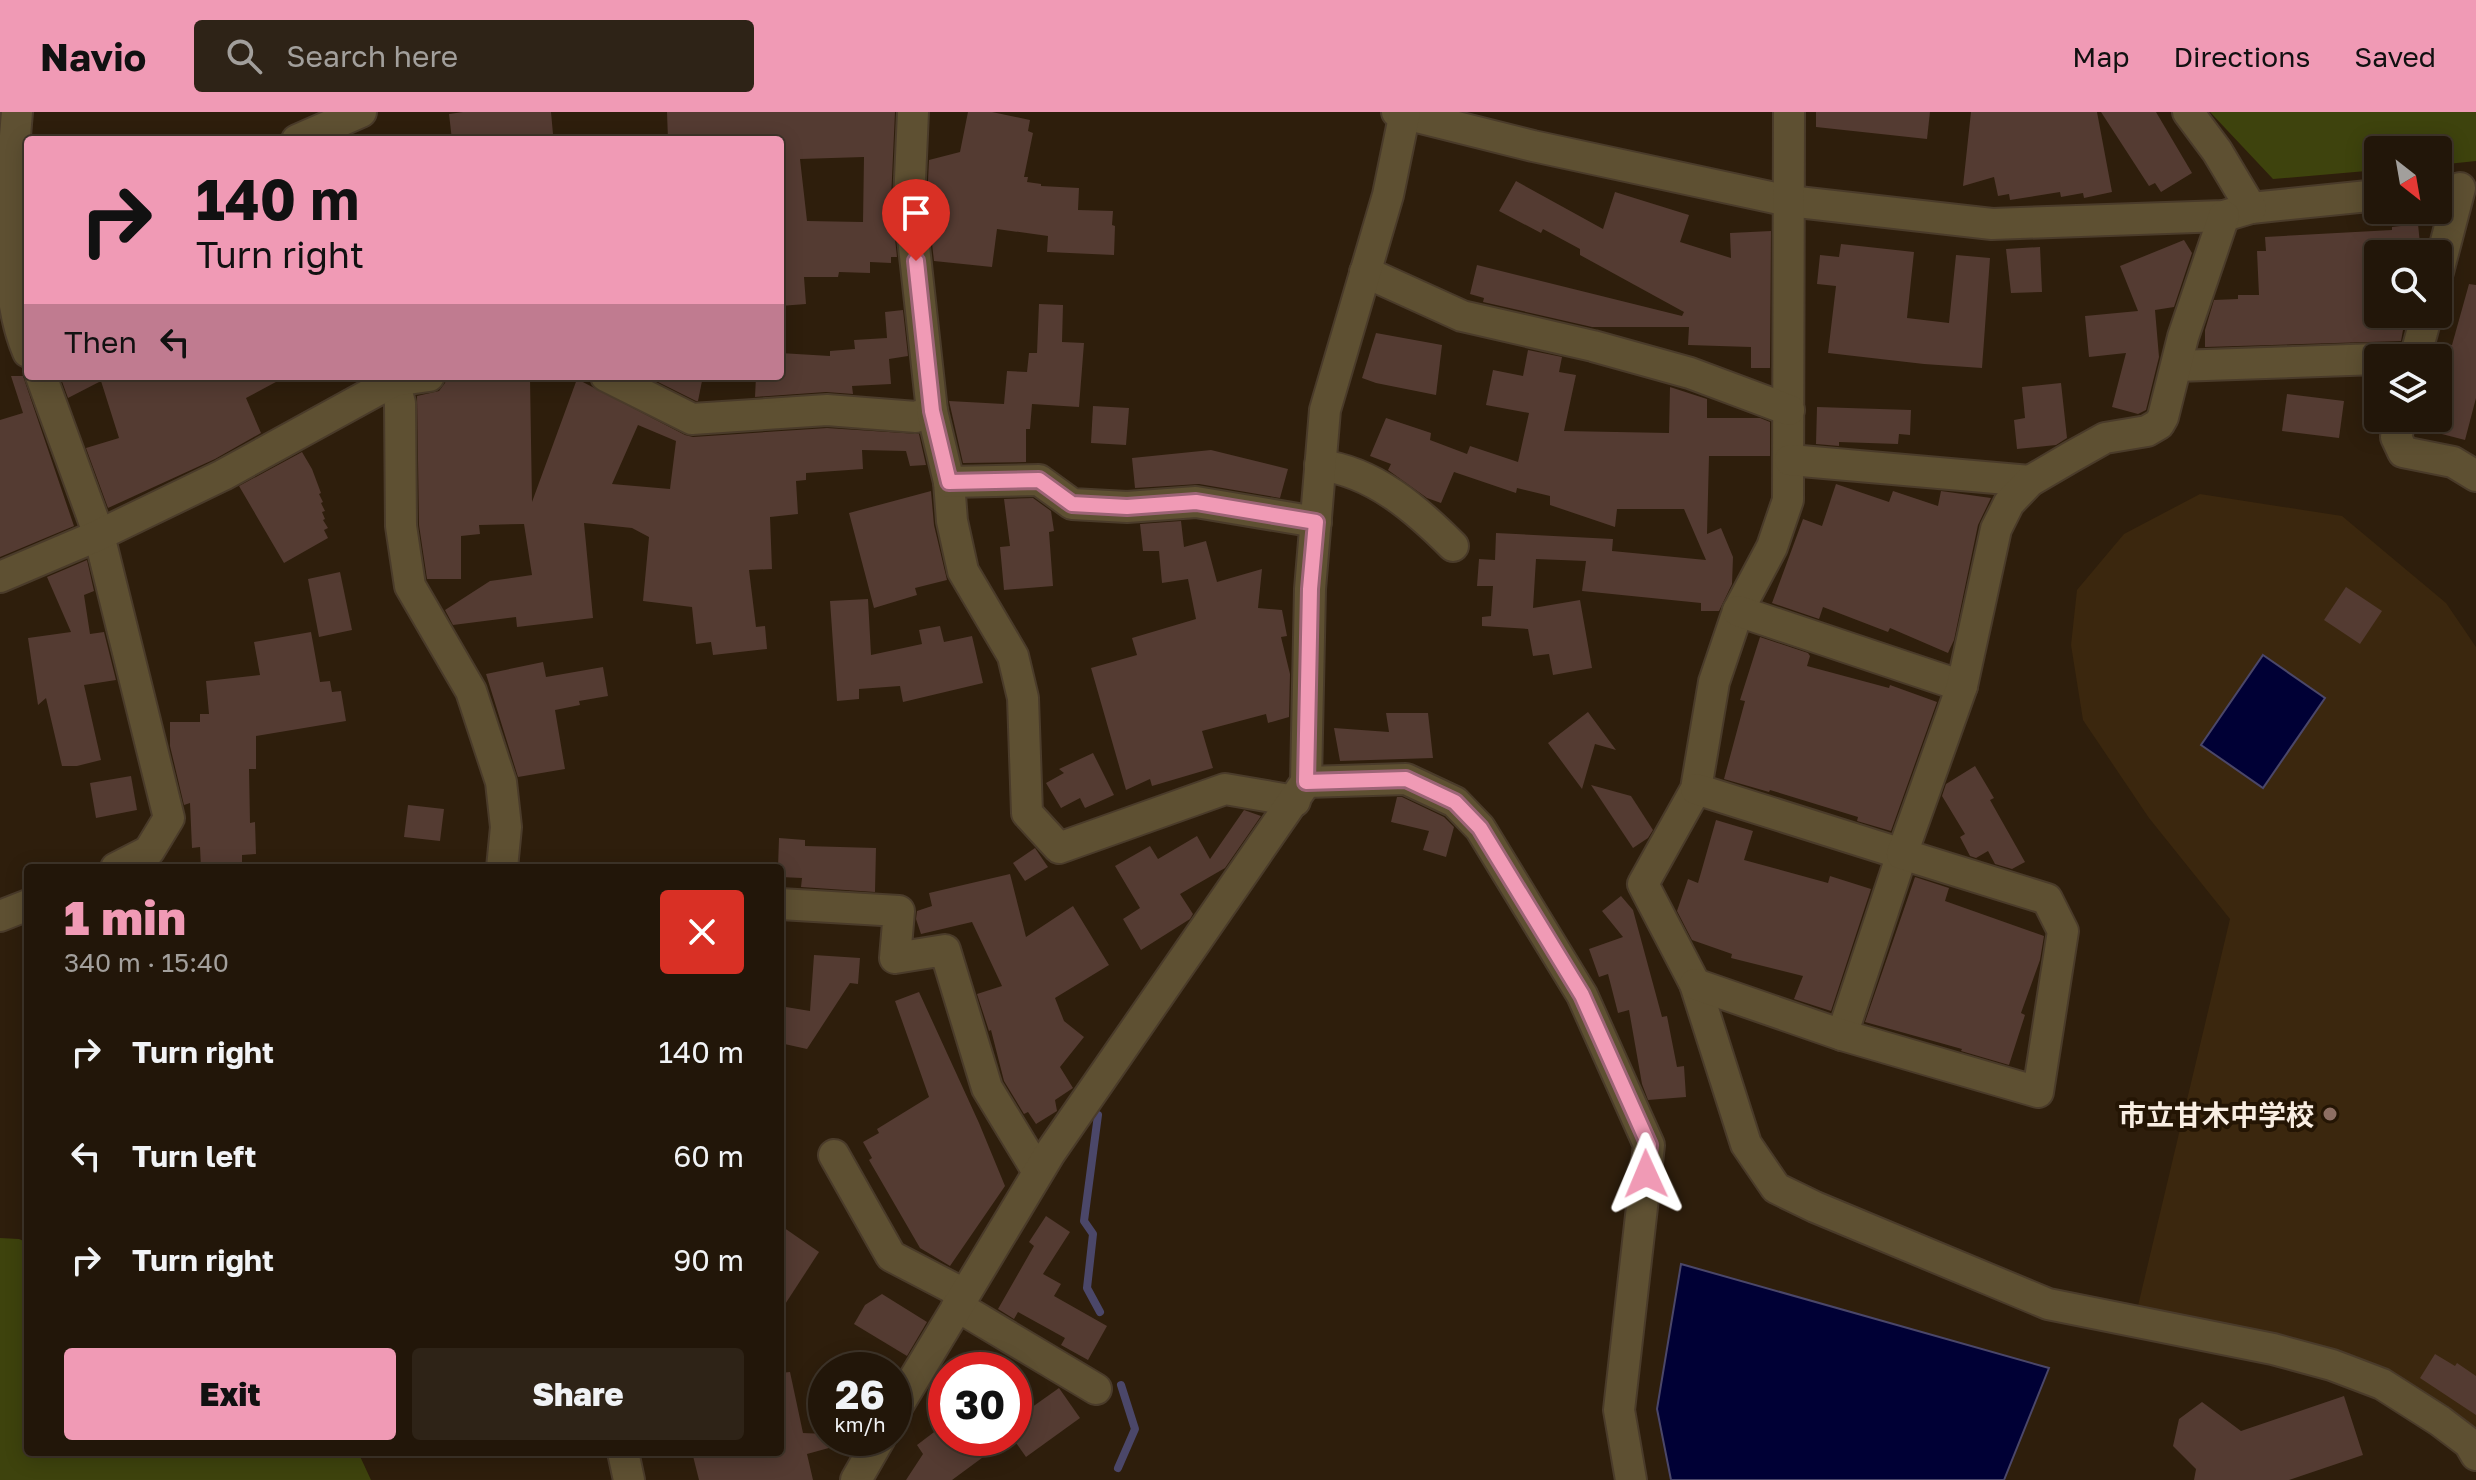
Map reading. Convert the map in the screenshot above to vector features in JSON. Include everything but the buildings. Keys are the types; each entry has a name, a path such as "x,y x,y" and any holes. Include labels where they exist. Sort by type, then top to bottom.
{"street":[{"path":"17,112 11,265 19,336 24,345"},
{"path":"306,136 361,112"},
{"path":"913,112 909,201 932,411 949,482 952,521 963,571 1013,656 1023,698 1027,813 1059,848 1225,789 1300,792 1406,779 1455,802 1480,828 1582,995 1649,1145 1619,1410 1631,1480"},
{"path":"1397,112 1533,146 1789,201 1992,224 2238,212 2364,197"},
{"path":"912,1381 1038,1172 1300,792 1310,589 1325,410 1388,195 1405,112"},
{"path":"1789,112 1788,500 1772,547 1738,611 1714,682 1696,789 1643,884 1695,984 1746,1144 1776,1188 1815,1207 2048,1304 2273,1349 2332,1365 2382,1384 2440,1421 2469,1443 2476,1455"},
{"path":"1842,1035 1962,686 1996,529 2009,503 2030,481 2105,438 2147,431 2159,424 2183,337 2238,212 2217,151 2188,112"},
{"path":"2446,240 2458,188"},
{"path":"1365,272 1462,316 1635,357 1690,373 1789,410"},
{"path":"2177,366 2364,359"},
{"path":"42,380 99,535 169,818 149,851 124,864"},
{"path":"0,577 99,535 223,475 394,381 401,380"},
{"path":"614,380 692,419 827,410 916,417 932,411"},
{"path":"394,381 400,403 401,526 410,586 471,691 501,782 506,827 502,864"},
{"path":"2397,432 2396,437 2403,452 2453,462 2476,476"},
{"path":"1790,460 2030,481"},
{"path":"1320,465 1341,468 1394,494 1422,515 1453,546"},
{"path":"949,482 1039,480 1072,504 1127,507 1196,502 1316,522"},
{"path":"1738,611 1962,686"},
{"path":"1695,984 1842,1035 2038,1092 2063,931 2047,899 1696,789"},
{"path":"784,904 899,911 895,958 945,950 987,1088 1038,1172"},
{"path":"0,916 24,907"},
{"path":"834,1155 891,1256 1096,1389"},
{"path":"624,1456 629,1480"},
{"path":"856,1480 870,1456"}],"shaded area":[{"name":"市立甘木中学校","path":"2200,494 2342,516 2446,603 2476,647 2476,1430 2454,1413 2408,1387 2137,1310 2230,919 2149,818 2083,720 2071,645 2077,590 2124,534"},
{"path":"2263,655 2325,698 2263,788 2201,745"},
{"path":"1681,1264 2049,1368 2004,1480 1671,1480 1657,1409"}],"green space":[{"path":"2210,112 2476,112 2476,161 2452,164 2452,136 2364,136 2364,171 2273,179"},
{"path":"0,1238 24,1241 24,1456 360,1456 371,1480 0,1480"}],"waterway":[{"path":"1098,1115 1084,1221 1093,1234 1087,1288 1100,1312"},
{"path":"1118,1468 1135,1429 1121,1385"}],"place":[{"name":"市立甘木中学校","path":"2330,1114"}],"route":[{"path":"916,261 932,411 949,482 1039,480 1072,504 1127,507 1196,502 1316,522 1310,589 1306,782 1406,779 1455,802 1480,828 1582,995 1649,1145 1646,1174"}]}
